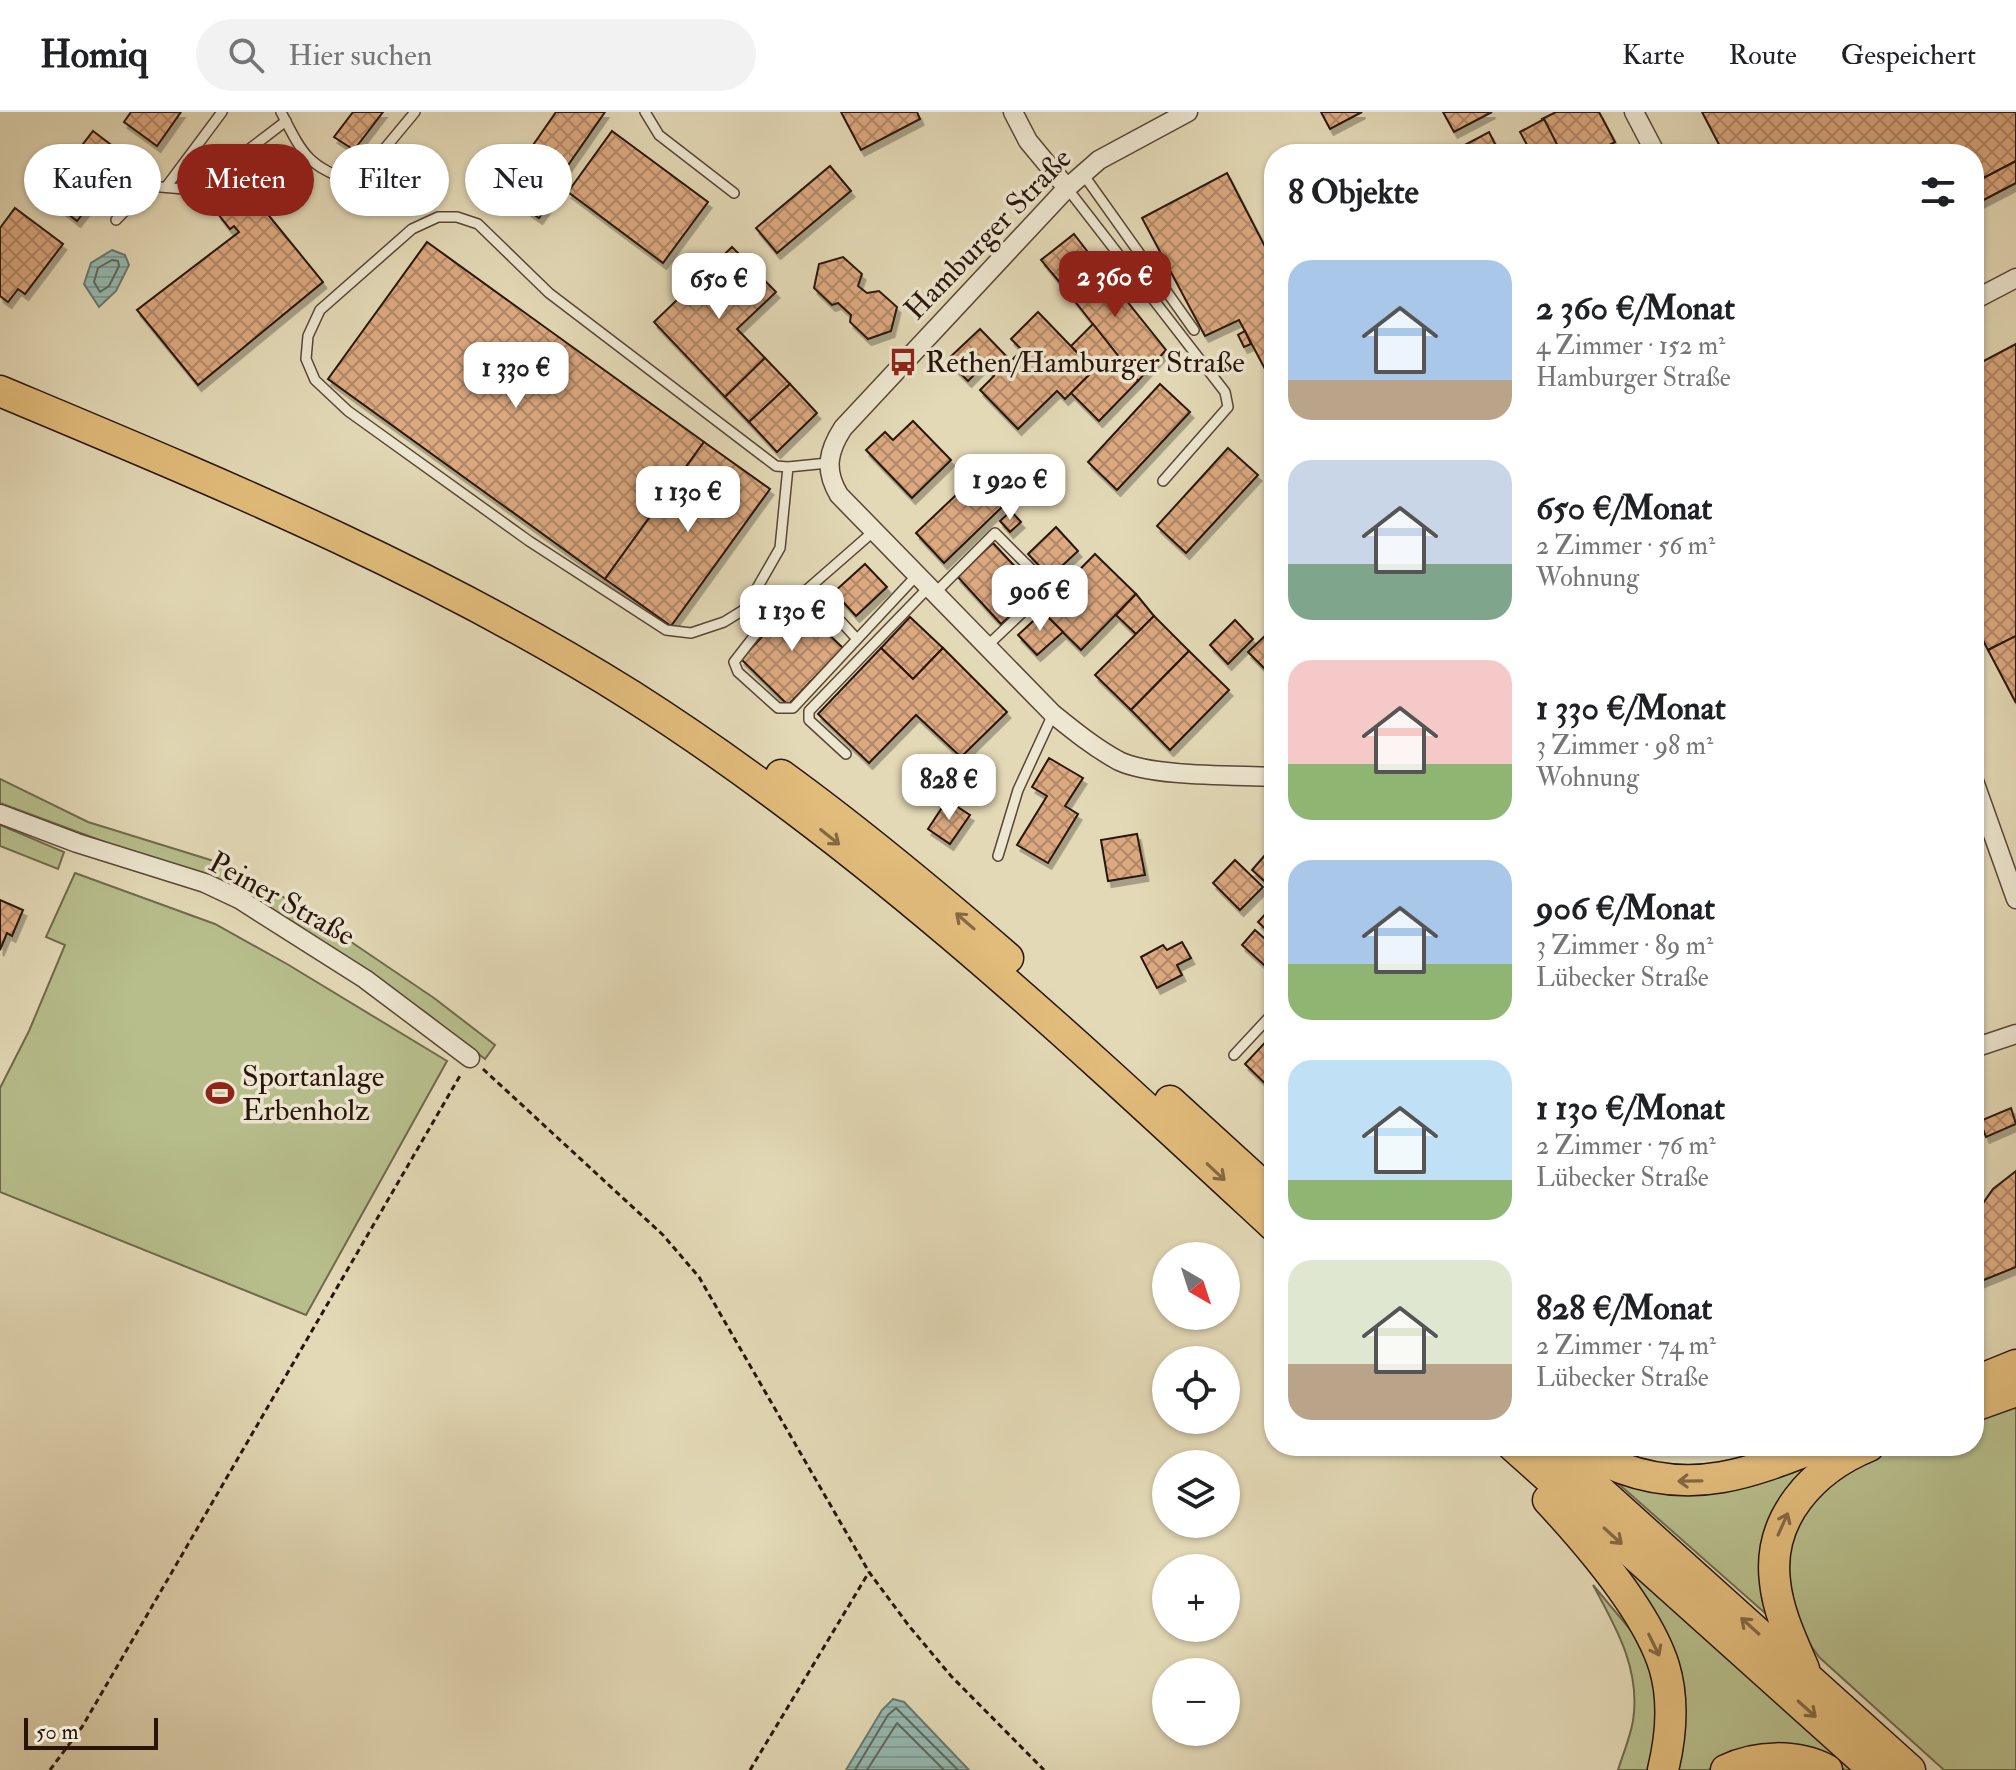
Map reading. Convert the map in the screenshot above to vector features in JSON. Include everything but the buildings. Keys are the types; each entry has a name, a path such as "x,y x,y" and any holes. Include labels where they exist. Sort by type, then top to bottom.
{"highway":[{"path":"0,370 352,520 537,617 639,679 829,810 928,888 1264,1187"},
{"path":"0,391 225,485 395,563 526,633 630,695 707,746 818,828 927,916 1081,1047 1264,1217"},
{"path":"1984,1378 2016,1365"},
{"path":"1984,1402 2016,1391"},
{"path":"1517,1456 1523,1473 1571,1525 1619,1588 1655,1644 1670,1695 1670,1727 1663,1770"},
{"path":"1524,1456 1874,1770"},
{"path":"1561,1456 1910,1770"},
{"path":"1592,1456 1642,1476 1695,1481 1726,1478 1794,1456"},
{"path":"1808,1678 1786,1625 1774,1581 1779,1531 1792,1505 1811,1481 1848,1456"},
{"path":"1726,1770 1760,1759 1788,1759 1827,1770"}],"street":[{"path":"1013,112 1028,141 1067,188"},
{"name":"Hamburger Straße","path":"828,463 832,445 843,428 1067,188 1099,160 1188,112"},
{"path":"1634,112 1651,144"},
{"path":"1984,295 2016,278"},
{"path":"828,463 831,481 839,495 1053,714 1084,740 1122,762 1166,771 1264,776"},
{"path":"1984,809 2016,899"},
{"name":"Peiner Straße","path":"0,814 77,843 205,883 239,899 365,979 470,1058"},
{"path":"1984,1045 2016,1034"}],"lane":[{"path":"166,187 222,112"},
{"path":"116,220 149,186 196,190 283,116 300,149 324,171 356,183 415,112"},
{"path":"645,112 659,135 734,193"},
{"path":"1083,174 1194,330"},
{"path":"1067,188 1225,392 1228,407 1163,481"},
{"path":"788,467 780,548 745,609 724,622 691,633 666,630 529,541 348,411 315,380 306,359 308,336 320,310 412,229 438,217 457,217 478,224 549,293 776,466 828,463"},
{"path":"874,531 755,635 734,662 738,672 778,708 793,708 857,639 995,533 1049,587 987,646"},
{"path":"846,754 809,720 809,711 927,585"},
{"path":"810,588 857,639"},
{"path":"998,856 1018,790 1053,714"},
{"path":"1234,1055 1264,1023"}],"path":[{"path":"50,1770 82,1727 470,1058 663,1235 699,1277 869,1572 951,1676 1044,1770"},
{"path":"750,1770 869,1572"}],"green space":[{"path":"0,779 88,822 217,862 289,900 434,998 495,1045 485,1059 425,1012 293,922 244,894 0,803"},
{"path":"0,825 64,852 58,869 0,846"},
{"name":"Sportanlage Erbenholz","path":"75,873 215,924 447,1061 306,1315 0,1192 0,1088 29,1031 65,945 46,937"},
{"path":"2016,1405 2016,1770 1944,1770 1819,1657 1793,1620 1786,1534 1842,1468 1875,1456 1984,1456 1984,1416"},
{"path":"1809,1456 1828,1456 1806,1475 1774,1621 1604,1471 1716,1487"},
{"path":"1609,1550 1857,1770 1845,1770 1825,1760 1727,1759 1708,1770 1672,1770 1679,1727"},
{"path":"1593,1585 1639,1640 1656,1670 1656,1770 1618,1770 1633,1721 1633,1684 1625,1650"}],"water":[{"path":"112,250 125,255 129,265 116,291 99,307 84,284 91,263"},
{"path":"893,1699 904,1702 969,1770 846,1770 882,1710"}],"place":[{"name":"Rethen/Hamburger Straße","path":"903,362"},
{"name":"Sportanlage Erbenholz","path":"220,1093"}]}
